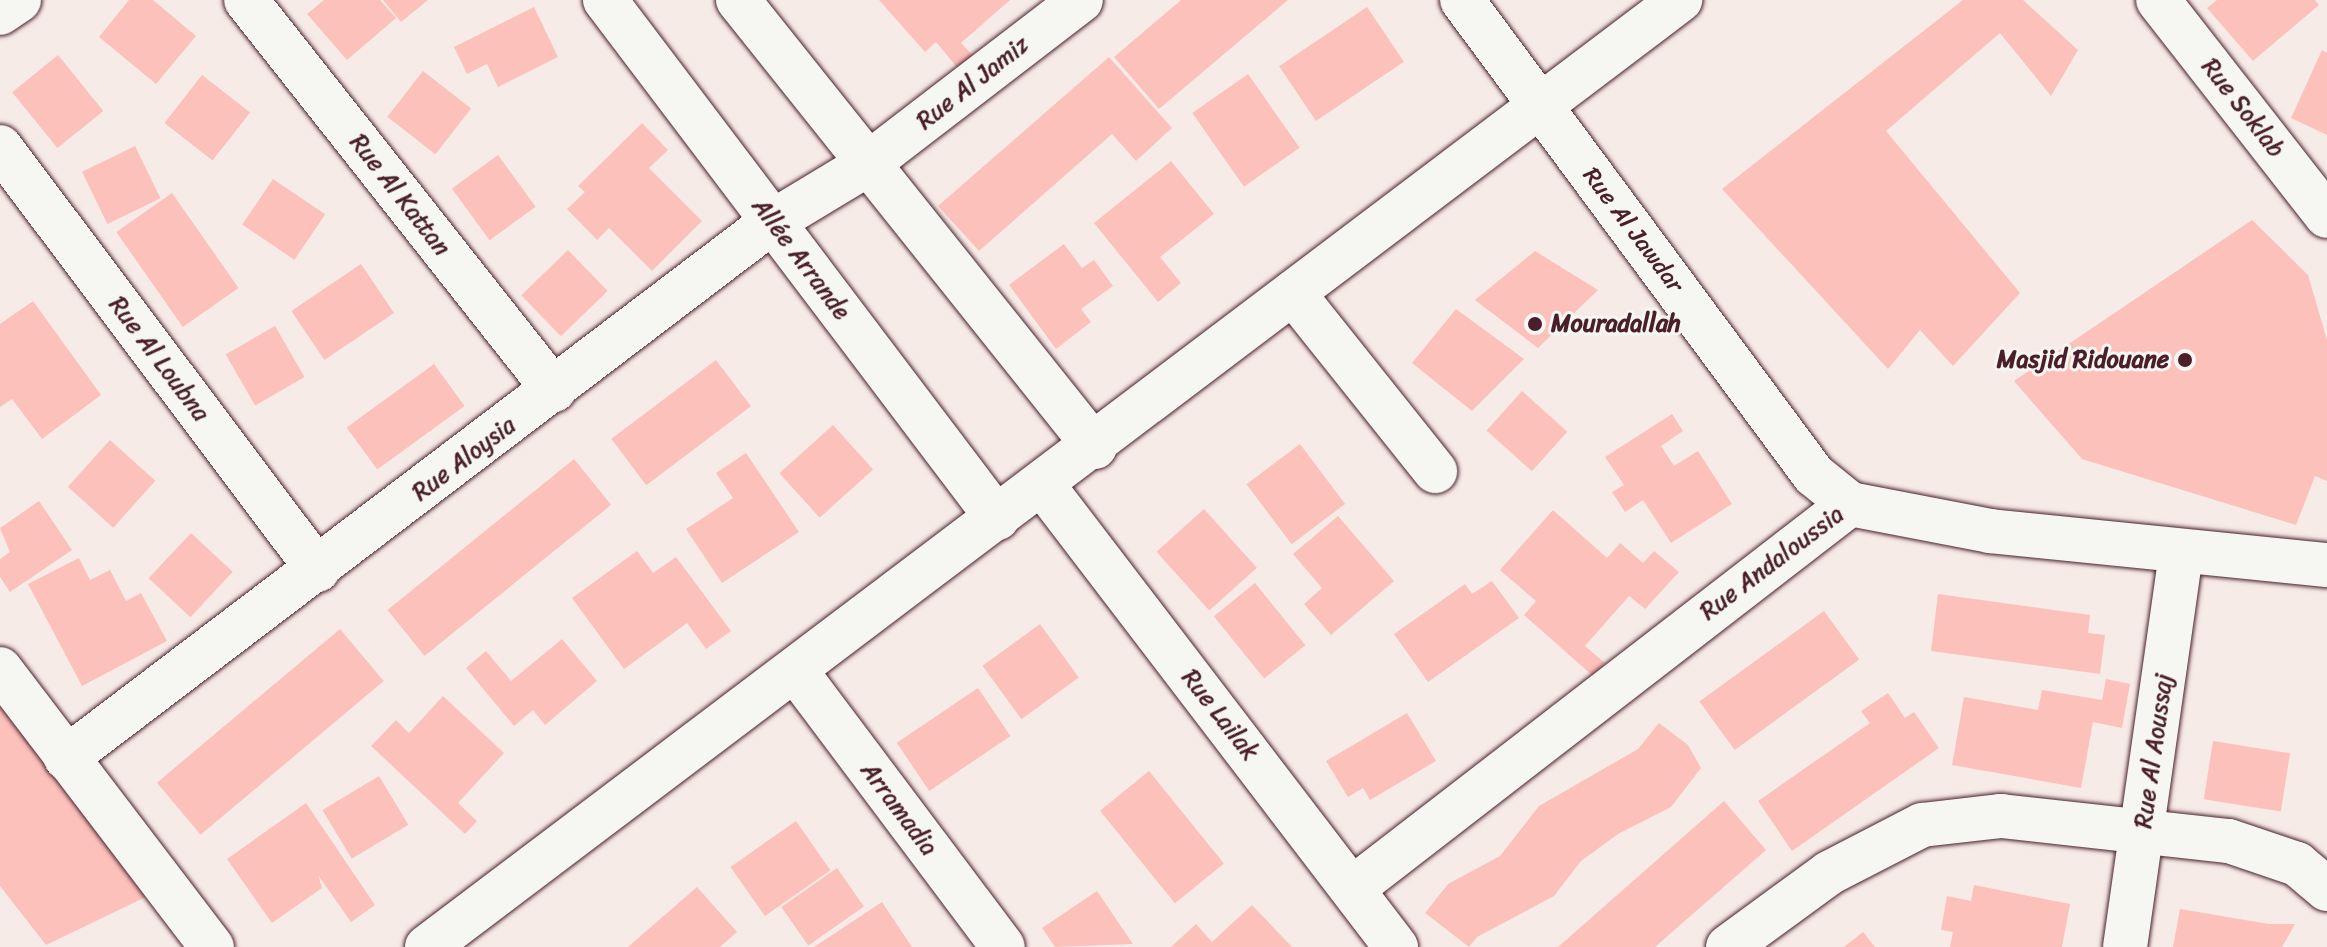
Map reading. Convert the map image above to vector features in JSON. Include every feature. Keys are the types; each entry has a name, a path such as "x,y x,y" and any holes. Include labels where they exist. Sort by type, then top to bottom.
{"street":[{"path":"0,13 19,0"},
{"name":"Rue Al Kattan","path":"246,0 554,390"},
{"name":"Allée Arrande","path":"605,0 997,518"},
{"path":"738,0 865,166 1095,447"},
{"name":"Rue Al Jamiz","path":"865,166 1081,0"},
{"name":"Rue Al Jawdar","path":"1462,0 1814,475 1850,504"},
{"path":"427,947 1095,447 1538,102 1680,0"},
{"name":"Rue Soklab","path":"2158,0 2327,216"},
{"name":"Rue Al Loubna","path":"0,147 318,570"},
{"name":"Rue Aloysia","path":"66,758 318,570 772,222 865,166"},
{"path":"1293,293 1435,471"},
{"name":"Rue Lailak","path":"1042,484 1396,947"},
{"name":"Rue Andaloussia","path":"1353,888 1850,504 1990,531 2181,554 2327,565"},
{"name":"Rue Al Aoussaj","path":"2125,947 2181,554"},
{"path":"0,669 212,947"},
{"name":"Arramadia","path":"795,670 1003,947"},
{"path":"1728,947 1829,873 1922,825 2001,816 2144,829 2229,841 2297,864 2327,889"}],"building":[{"path":"129,0 153,0 196,36 156,84 99,37"},
{"path":"324,0 380,0 396,18 347,60 307,14"},
{"path":"383,0 428,0 401,22"},
{"path":"879,0 1010,0 961,43 976,59 961,72 936,42 925,52"},
{"path":"1181,0 1288,0 1159,109 1114,57"},
{"path":"1963,0 2023,0 2078,50 2051,96 2000,33 1886,131 2020,293 1953,366 1920,330 1888,369 1722,189"},
{"path":"2217,0 2315,0 2319,5 2253,61 2207,8"},
{"path":"534,7 558,57 498,87 487,64 467,74 454,47"},
{"path":"1367,7 1404,62 1316,121 1279,66"},
{"path":"2322,50 2327,53 2327,135 2291,118"},
{"path":"58,55 103,111 57,148 12,92"},
{"path":"1109,57 1172,128 1136,161 1112,134 979,251 938,206"},
{"path":"423,71 471,109 435,154 387,117"},
{"path":"1248,74 1300,148 1244,187 1192,113"},
{"path":"202,75 250,113 213,161 164,123"},
{"path":"642,123 668,150 649,168 702,221 652,271 609,228 597,240 567,209 585,192 578,186"},
{"path":"135,146 160,198 107,224 82,172"},
{"path":"498,155 536,207 490,240 452,189"},
{"path":"1171,161 1214,214 1160,257 1181,283 1158,302 1094,223"},
{"path":"273,179 325,214 294,260 242,225"},
{"path":"172,193 239,288 183,327 116,232"},
{"name":"Masjid Ridouane","path":"2252,220 2308,275 2327,340 2327,481 2315,476 2296,525 2082,459 2014,381"},
{"path":"1064,244 1082,268 1094,260 1113,286 1081,309 1091,322 1056,349 1009,285"},
{"path":"568,250 608,291 561,336 521,295"},
{"name":"Mouradallah","path":"1535,251 1598,290 1538,348 1475,300"},
{"path":"361,264 394,313 324,360 291,311"},
{"path":"33,301 101,395 42,439 12,399 0,407 0,324"},
{"path":"1456,309 1524,359 1472,411 1412,363"},
{"path":"275,326 304,377 255,406 226,354"},
{"path":"716,360 751,406 646,485 611,439"},
{"path":"434,364 465,406 377,470 347,427"},
{"path":"1522,391 1567,432 1532,471 1487,430"},
{"path":"1672,414 1683,431 1661,446 1674,466 1698,451 1732,504 1671,543 1643,500 1625,512 1612,492 1624,485 1605,457"},
{"path":"833,425 873,470 820,518 779,473"},
{"path":"110,440 155,481 113,528 68,487"},
{"path":"1300,444 1345,504 1292,544 1246,484"},
{"path":"746,453 799,532 722,583 686,529 733,498 716,473"},
{"path":"574,459 611,505 425,656 387,610"},
{"path":"39,501 72,550 10,592 0,577 0,559 10,552 0,528"},
{"path":"1204,509 1257,568 1209,611 1156,552"},
{"path":"1553,510 1607,558 1620,543 1643,563 1654,551 1679,572 1645,609 1629,596 1585,646 1605,663 1593,676 1524,615 1536,601 1500,570"},
{"path":"1338,516 1394,581 1331,635 1304,604 1322,588 1293,554"},
{"path":"191,533 233,572 190,617 149,578"},
{"path":"637,551 653,573 676,557 731,631 706,649 687,623 624,669 572,598"},
{"path":"79,558 90,580 110,570 126,601 141,593 167,641 82,686 28,584"},
{"path":"1492,581 1519,618 1428,682 1394,634 1465,584 1472,594"},
{"path":"1255,583 1305,645 1264,679 1214,616"},
{"path":"1938,594 2090,615 2088,633 2105,635 2100,674 1931,651"},
{"path":"1824,611 1859,660 1735,750 1699,702"},
{"path":"1040,624 1079,677 1021,719 983,666"},
{"path":"340,629 384,681 201,835 157,783"},
{"path":"562,639 597,681 545,725 533,710 514,726 466,668 486,651 511,681"},
{"path":"2106,679 2130,684 2122,728 2093,722 2081,788 1952,765 1964,697 2038,710 2042,690 2102,700"},
{"path":"978,688 1010,736 929,791 897,743"},
{"path":"1888,693 1905,718 1914,712 1939,748 1792,851 1758,801 1870,723 1861,711"},
{"path":"443,696 504,753 458,803 477,821 465,834 371,746 396,720 409,733"},
{"path":"0,700 152,894 46,945 0,886"},
{"path":"1407,713 1436,761 1370,800 1363,788 1348,797 1326,761"},
{"path":"1659,723 1688,745 1701,768 1671,807 1618,834 1581,861 1554,896 1477,937 1469,947 1425,913 1448,884 1500,856 1539,806 1638,749"},
{"path":"2213,741 2290,753 2281,811 2204,799"},
{"path":"1149,771 1224,863 1175,903 1100,811"},
{"path":"379,776 408,825 352,859 322,810"},
{"path":"1724,801 1766,850 1655,947 1558,947"},
{"path":"306,803 375,905 351,922 318,875 322,888 272,923 227,859"},
{"path":"796,821 830,870 765,916 730,867"},
{"path":"837,868 864,907 808,946 781,907"},
{"path":"1974,885 2070,904 2062,947 1950,947 1953,932 1941,930 1947,896 1971,901"},
{"path":"697,887 737,932 720,947 628,947"},
{"path":"1097,891 1133,944 1055,947 1042,928"},
{"path":"882,902 912,947 814,947"},
{"path":"1252,905 1292,947 1171,947 1196,924 1212,942"},
{"path":"2180,909 2269,924 2295,924 2282,947 2173,947"},
{"path":"1863,932 1875,947 1844,947"}],"place":[{"name":"Mouradallah","path":"1535,324"},
{"name":"Masjid Ridouane","path":"2185,360"}]}
